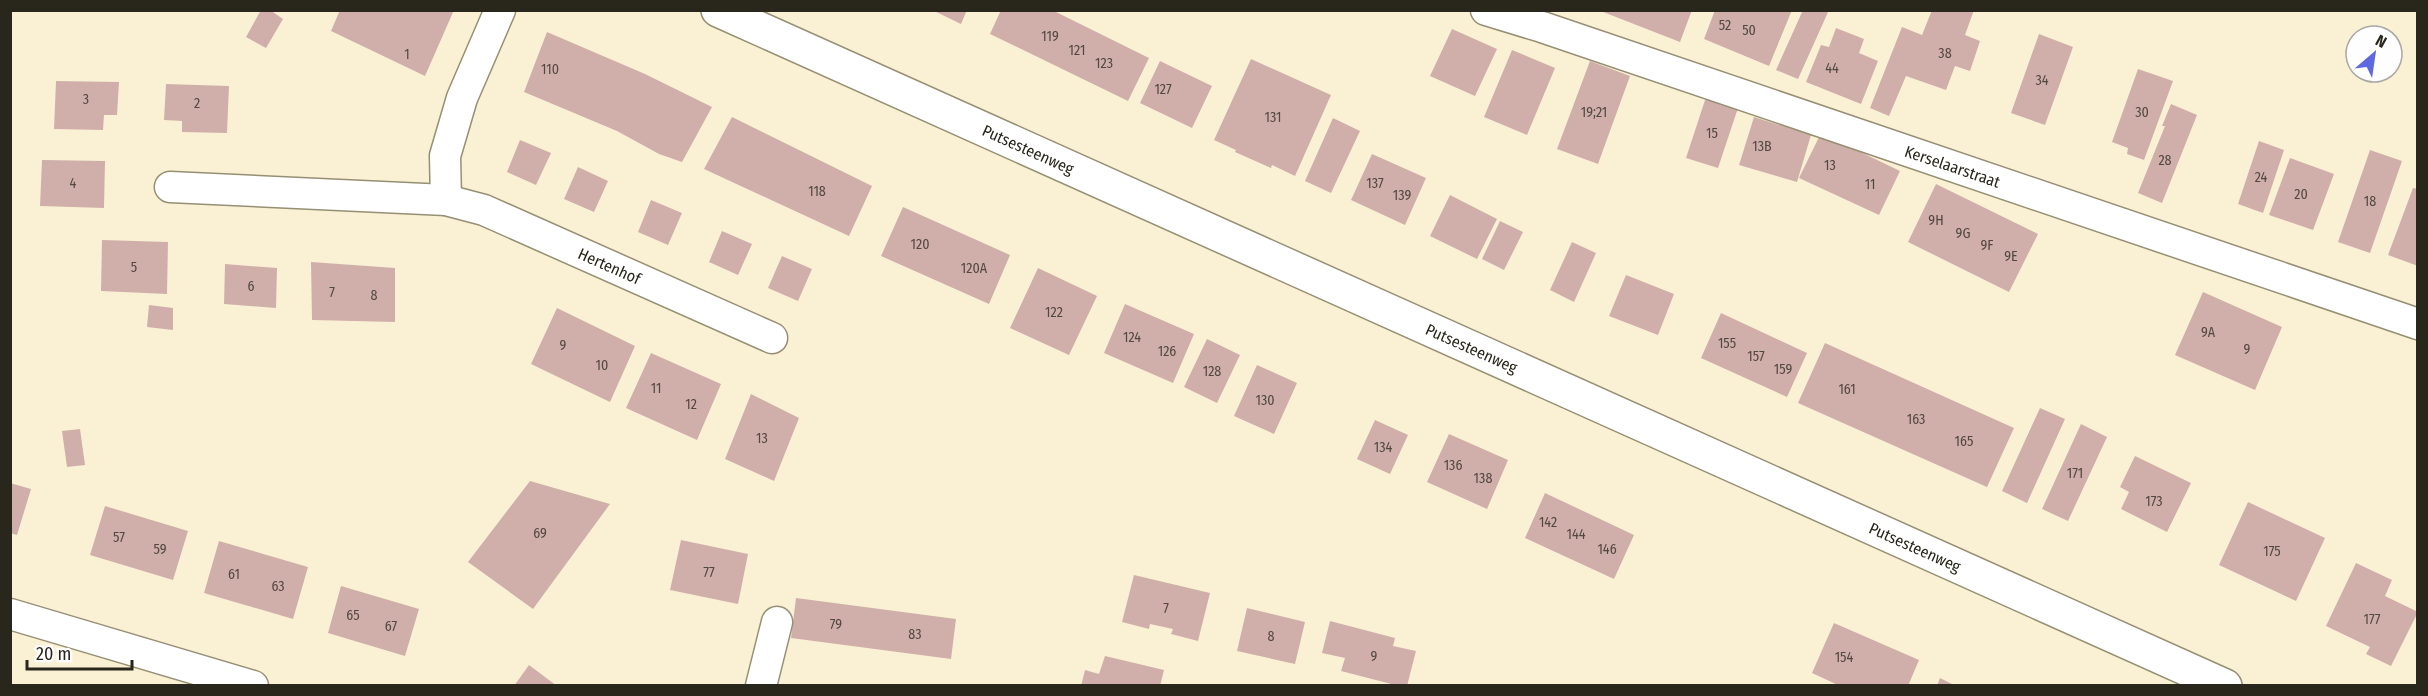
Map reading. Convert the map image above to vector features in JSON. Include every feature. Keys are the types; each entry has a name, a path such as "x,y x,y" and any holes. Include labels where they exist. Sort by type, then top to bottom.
{"main road":[{"name":"Putsesteenweg","path":"736,14 2225,686"}],"street":[{"path":"446,200 445,156 462,98 500,10"},
{"name":"Kerselaarstraat","path":"1486,10 1546,19 2418,324"},
{"name":"Hertenhof","path":"170,187 446,200 483,210 772,338"},
{"path":"10,614 253,686"},
{"path":"761,686 777,622"}],"building":[{"path":"261,10 270,10 283,19 266,48 246,37"},
{"path":"340,10 454,10 425,76 331,31"},
{"path":"932,10 967,10 961,24"},
{"path":"1001,10 1052,10 1149,58 1128,101 990,34"},
{"path":"1598,10 1692,10 1680,42"},
{"path":"1715,10 1792,10 1769,66 1704,39"},
{"path":"1803,10 1829,10 1798,79 1776,70"},
{"path":"1932,10 1974,10 1965,35 1980,41 1970,71 1955,66 1946,90 1906,76 1889,116 1870,108 1902,27 1922,35"},
{"path":"1836,28 1864,39 1859,53 1878,61 1861,104 1806,82 1821,45 1829,47"},
{"path":"1452,29 1497,49 1475,96 1430,76"},
{"path":"547,32 645,74 712,107 682,162 659,154 617,131 524,92"},
{"path":"2039,34 2073,47 2045,125 2011,113"},
{"path":"1512,50 1555,68 1527,135 1484,117"},
{"path":"1251,59 1331,95 1295,176 1235,152 1236,150 1214,140"},
{"path":"1160,61 1212,86 1192,128 1140,103"},
{"path":"1590,61 1630,76 1598,164 1557,149"},
{"path":"2138,69 2173,81 2144,160 2127,154 2128,148 2112,142"},
{"path":"56,81 119,82 117,115 104,115 103,130 54,129"},
{"path":"166,84 229,86 227,133 182,132 182,121 164,120"},
{"path":"1706,97 1738,108 1718,168 1686,158"},
{"path":"2171,104 2197,115 2162,203 2138,193 2165,126 2162,126"},
{"path":"732,117 872,186 849,236 704,169"},
{"path":"1754,117 1811,135 1797,182 1739,165"},
{"path":"1333,118 1360,131 1331,193 1305,181"},
{"path":"1821,133 1900,171 1879,215 1799,178"},
{"path":"520,140 551,153 536,185 507,172"},
{"path":"2259,141 2284,150 2263,213 2238,204"},
{"path":"2370,150 2402,161 2370,253 2338,242"},
{"path":"1372,154 1426,178 1405,225 1351,200"},
{"path":"2290,158 2334,174 2313,230 2269,215"},
{"path":"42,160 105,161 104,208 40,206"},
{"path":"578,167 608,181 594,212 564,199"},
{"path":"1936,184 2038,234 2009,292 1908,242"},
{"path":"2413,188 2418,189 2418,266 2388,255"},
{"path":"1450,195 1497,219 1477,259 1430,236"},
{"path":"651,200 682,213 668,245 638,232"},
{"path":"903,207 1010,255 989,304 881,256"},
{"path":"1500,221 1523,232 1504,270 1482,259"},
{"path":"722,231 752,244 738,275 709,262"},
{"path":"102,240 168,242 167,294 101,291"},
{"path":"1572,242 1596,253 1574,302 1550,290"},
{"path":"782,256 812,269 798,301 768,288"},
{"path":"311,262 395,268 395,322 312,320"},
{"path":"225,264 277,268 276,308 224,304"},
{"path":"1038,268 1097,296 1069,355 1010,328"},
{"path":"1626,275 1674,294 1658,335 1609,316"},
{"path":"2203,292 2282,327 2255,390 2175,355"},
{"path":"1125,304 1194,334 1173,383 1104,353"},
{"path":"149,305 173,308 173,330 147,327"},
{"path":"557,308 635,346 610,402 531,364"},
{"path":"1721,313 1807,353 1787,397 1701,358"},
{"path":"1207,339 1240,355 1217,403 1184,387"},
{"path":"1825,343 2014,428 1987,487 1798,403"},
{"path":"651,353 721,384 697,440 626,408"},
{"path":"1257,365 1297,383 1274,434 1234,416"},
{"path":"751,394 799,418 774,481 725,459"},
{"path":"2040,408 2065,419 2027,503 2002,491"},
{"path":"1375,420 1408,435 1390,474 1357,459"},
{"path":"2081,424 2107,437 2068,521 2042,509"},
{"path":"80,429 85,465 67,467 62,431"},
{"path":"1449,434 1508,460 1487,509 1427,482"},
{"path":"2135,456 2191,483 2167,532 2121,509 2129,492 2120,487"},
{"path":"530,481 610,504 533,609 468,562"},
{"path":"10,483 31,489 17,535 10,533"},
{"path":"1545,493 1634,535 1614,579 1525,538"},
{"path":"2248,502 2325,538 2296,601 2219,565"},
{"path":"105,506 188,531 173,580 90,555"},
{"path":"681,540 748,554 738,604 670,590"},
{"path":"219,541 308,567 293,619 204,593"},
{"path":"2356,563 2392,580 2385,596 2418,612 2391,666 2366,654 2370,647 2326,626"},
{"path":"1134,575 1210,593 1198,641 1171,634 1173,629 1150,624 1149,629 1122,622"},
{"path":"341,586 419,609 405,656 328,633"},
{"path":"796,598 956,619 951,659 791,638"},
{"path":"1247,608 1305,622 1295,664 1237,651"},
{"path":"1330,621 1395,638 1393,646 1416,651 1407,686 1341,671 1345,658 1322,653"},
{"path":"1834,623 1919,660 1908,686 1840,686 1812,673"},
{"path":"1105,656 1164,670 1160,686 1081,686 1085,670 1099,674"},
{"path":"529,665 557,686 514,686"},
{"path":"1940,678 1956,686 1937,686"}]}
